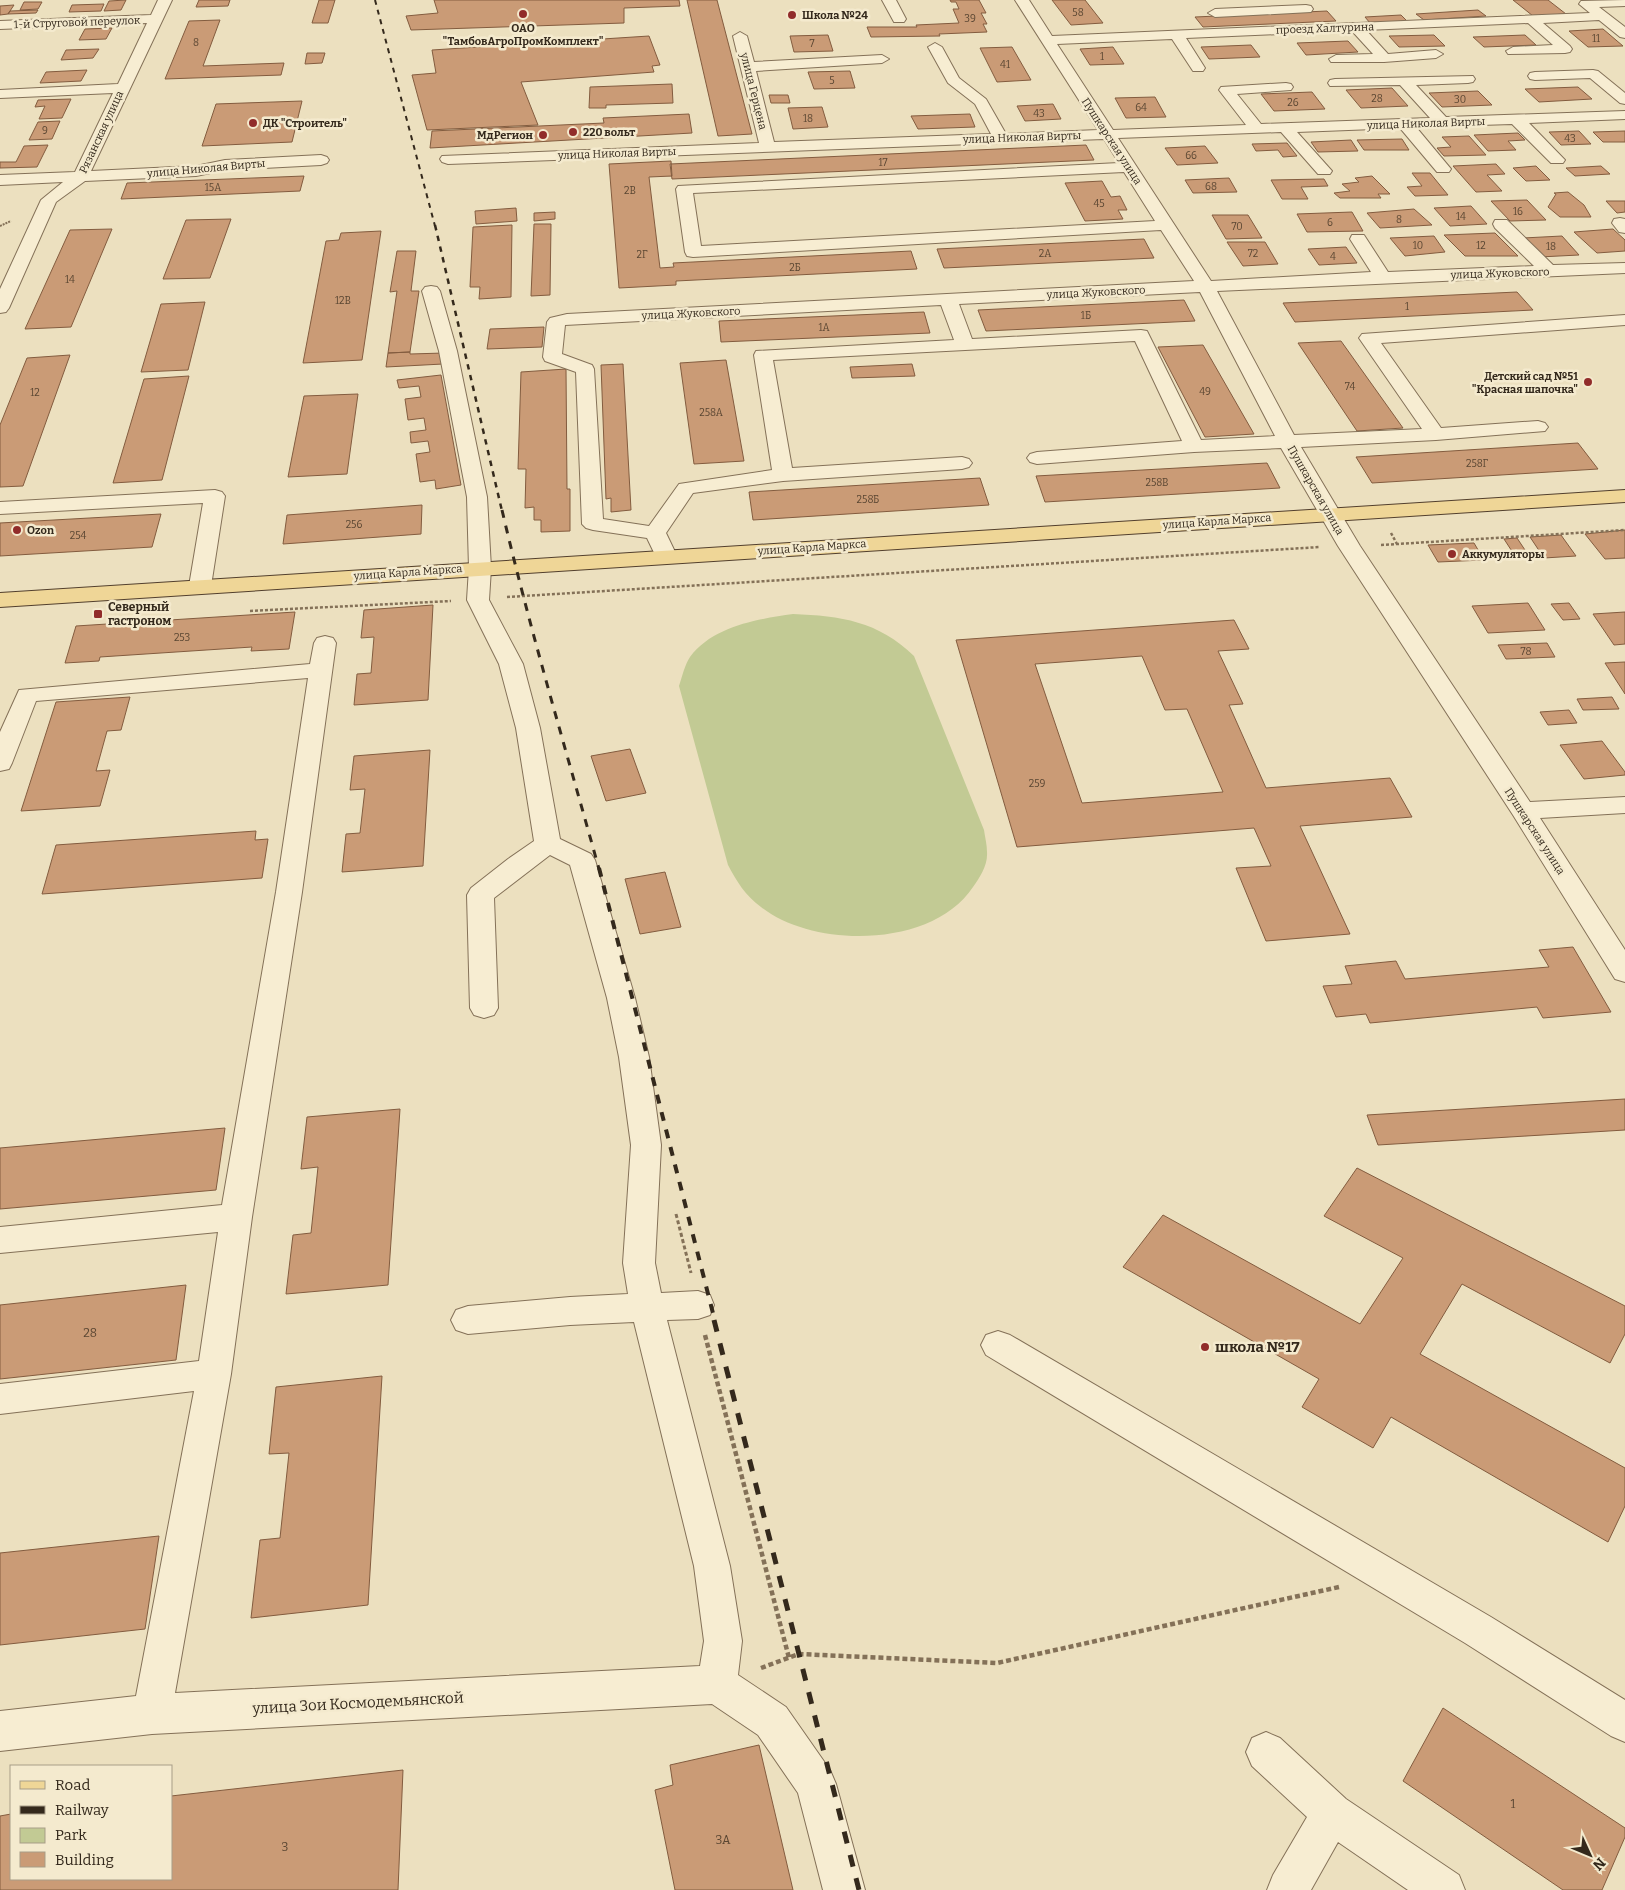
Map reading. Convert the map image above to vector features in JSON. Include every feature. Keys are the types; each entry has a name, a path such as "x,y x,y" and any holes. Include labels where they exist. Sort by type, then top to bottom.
{"main road":[{"name":"улица Карла Маркса","path":"0,600 1625,496"}],"street":[{"name":"Рязанская улица","path":"0,308 49,200 80,177 121,88 165,0"},
{"path":"889,0 899,19"},
{"name":"Пушкарская улица","path":"1022,0 1206,287 1288,442 1349,546 1523,811 1625,972"},
{"path":"1584,2 1625,2"},
{"path":"1584,2 1625,34"},
{"path":"1197,14 1306,9"},
{"name":"проезд Халтурина","path":"1047,40 1602,16"},
{"name":"1-й Струговой переулок","path":"0,25 155,18"},
{"path":"1513,52 1565,49 1531,19"},
{"path":"1184,21 1197,33"},
{"path":"1355,26 1384,58"},
{"path":"1176,34 1198,68"},
{"name":"улица Герцена","path":"740,36 768,147"},
{"path":"935,47 953,80 981,102 1001,138"},
{"path":"1336,59 1436,54"},
{"path":"748,67 882,60"},
{"path":"1535,76 1593,74 1625,100"},
{"path":"1335,83 1468,79"},
{"path":"1404,81 1442,122"},
{"path":"1257,129 1226,90 1286,87"},
{"path":"0,94 121,88"},
{"name":"улица Николая Вирты","path":"448,159 1625,115"},
{"path":"1516,119 1557,160"},
{"path":"1404,124 1444,169"},
{"path":"1285,128 1324,171"},
{"name":"улица Николая Вирты","path":"0,180 196,171 224,166 321,160"},
{"path":"1129,167 684,189 693,252 1166,225"},
{"path":"1501,224 1550,272"},
{"path":"1358,239 1384,277"},
{"name":"улица Жуковского","path":"655,533 593,524 585,369 552,356 556,322 566,319 948,299 1384,277 1625,268"},
{"path":"431,291 448,351 477,498 480,568 478,600 493,626 513,674 528,728 548,844"},
{"path":"948,299 965,345"},
{"path":"1436,434 1368,338 1625,320"},
{"path":"783,475 763,355 1141,334 1194,446"},
{"path":"1037,458 1194,446 1538,427"},
{"path":"666,556 655,533 686,488 783,475 962,464"},
{"path":"0,508 215,496 200,586"},
{"path":"152,1714 214,1374 236,1217 289,892 325,643"},
{"path":"0,763 28,695 321,670"},
{"path":"1523,811 1625,805"},
{"path":"484,1008 480,895 517,865 548,844"},
{"path":"548,844 582,860 621,998 634,1057 646,1146 639,1263 647,1308 712,1566 723,1641 717,1684 772,1721 816,1784 844,1890"},
{"path":"0,1240 236,1217"},
{"path":"468,1320 570,1311 698,1305"},
{"path":"998,1345 1478,1630 1625,1722"},
{"path":"0,1398 214,1374"},
{"name":"улица Зои Космодемьянской","path":"0,1731 152,1714 717,1684"},
{"path":"1266,1752 1332,1813 1444,1890"},
{"path":"1288,1890 1332,1813"}],"path":[{"path":"246,611 478,600 542,594 1625,530"},
{"path":"674,1206 788,1658"},
{"path":"717,1684 799,1654 997,1663 1388,1576"}],"green space":[{"path":"793,614 827,616 873,628 887,635 914,656 984,830 987,849 985,866 973,887 955,907 930,922 902,931 872,936 841,935 811,930 784,921 761,907 742,888 728,865 679,686 690,657 711,638 737,626 765,618"}],"building":[{"path":"126,0 121,10 104,11 109,1"},
{"path":"199,0 230,0 228,6 196,7"},
{"path":"319,0 335,0 328,23 312,23"},
{"name":"ОАО \"ТамбовАгроПромКомплект\"","path":"434,0 679,0 680,6 624,8 624,23 411,30 406,16 438,13"},
{"path":"687,0 717,0 752,134 718,136"},
{"path":"950,0 979,0 986,13 981,13 987,24 983,24 987,32 939,34 940,36 871,37 867,27 917,27 916,25 959,23 953,9 959,9 956,2 951,2"},
{"path":"1052,0 1085,0 1103,23 1071,25"},
{"path":"1513,0 1548,0 1566,14 1533,16"},
{"path":"24,2 42,2 38,9 20,10"},
{"path":"104,4 101,11 69,12 72,5"},
{"path":"14,5 8,14 0,15 0,6"},
{"path":"38,10 36,13 8,14 10,11"},
{"path":"1478,10 1486,16 1424,20 1416,14"},
{"path":"1327,11 1336,21 1203,27 1195,17"},
{"path":"1401,15 1407,21 1370,23 1365,17"},
{"path":"220,20 203,66 284,63 281,75 165,79 189,21"},
{"path":"112,28 106,39 79,40 85,29"},
{"path":"1603,29 1623,46 1588,47 1569,31"},
{"path":"828,35 833,51 794,52 790,36"},
{"path":"1434,35 1445,46 1399,47 1389,36"},
{"path":"1525,35 1536,45 1484,47 1473,37"},
{"path":"649,36 660,65 652,66 654,72 521,82 538,125 427,130 412,75 436,73 432,50"},
{"path":"1348,41 1358,52 1306,55 1297,43"},
{"path":"1251,45 1260,57 1209,59 1201,47"},
{"path":"1012,47 1031,80 997,82 980,48"},
{"path":"1113,47 1124,64 1090,65 1080,49"},
{"path":"99,49 93,58 61,60 66,50"},
{"path":"307,53 325,53 322,63 305,64"},
{"path":"87,70 81,81 40,83 46,72"},
{"path":"850,71 855,88 814,89 808,72"},
{"path":"672,84 673,103 606,105 606,108 589,108 590,87"},
{"path":"1578,87 1592,99 1539,102 1525,89"},
{"path":"1392,88 1408,106 1361,108 1346,90"},
{"path":"1478,91 1492,105 1442,107 1429,93"},
{"path":"1312,92 1325,109 1274,111 1261,94"},
{"path":"769,95 788,95 790,103 771,103"},
{"path":"1155,97 1166,117 1126,118 1115,98"},
{"path":"71,99 62,118 39,119 45,106 35,107 38,100"},
{"name":"ДК \"Строитель\"","path":"302,101 292,142 202,146 216,104"},
{"path":"1053,104 1061,119 1025,121 1017,106"},
{"path":"822,107 828,127 793,129 788,108"},
{"path":"689,114 692,133 430,148 432,131 604,123 603,118"},
{"path":"970,114 975,127 918,129 911,116"},
{"path":"60,121 52,139 29,140 38,122"},
{"path":"1579,131 1591,144 1561,145 1549,132"},
{"path":"1625,131 1625,142 1603,142 1593,132"},
{"path":"1518,133 1525,140 1508,141 1516,150 1488,151 1474,135"},
{"path":"1469,136 1486,155 1444,156 1437,148 1451,147 1442,137"},
{"path":"1402,139 1409,150 1364,150 1357,140"},
{"path":"1351,140 1358,151 1318,152 1311,142"},
{"path":"1287,143 1297,156 1283,157 1278,150 1256,151 1252,144"},
{"path":"48,145 37,167 0,168 0,162 16,162 24,146"},
{"path":"1086,145 1094,160 672,179 670,164"},
{"path":"1205,146 1218,163 1177,165 1165,148"},
{"path":"671,161 672,176 649,177 660,268 674,267 673,263 911,251 917,269 676,281 676,285 619,288 609,164"},
{"path":"1496,164 1505,174 1487,175 1502,191 1476,192 1453,166"},
{"path":"1536,166 1550,180 1526,181 1513,168"},
{"path":"1601,166 1610,174 1575,176 1566,168"},
{"path":"1412,173 1430,173 1448,195 1415,196 1407,187 1422,186"},
{"path":"304,176 300,191 121,199 127,183"},
{"path":"1372,176 1390,194 1378,194 1381,198 1340,198 1334,193 1350,191 1342,184 1359,182 1355,178"},
{"path":"1229,178 1237,192 1193,193 1185,180"},
{"path":"1324,179 1328,186 1301,187 1308,199 1282,199 1271,180"},
{"path":"1102,181 1111,197 1120,196 1127,210 1118,210 1123,219 1085,221 1065,183"},
{"path":"1568,192 1584,205 1591,217 1560,217 1548,207 1556,194 1554,193"},
{"path":"1527,200 1546,220 1510,221 1491,201"},
{"path":"1606,201 1625,201 1625,212 1617,213"},
{"path":"1471,206 1487,224 1450,226 1434,208"},
{"path":"516,208 517,221 476,224 475,211"},
{"path":"1414,209 1432,225 1380,228 1367,213"},
{"path":"555,212 555,219 534,221 534,213"},
{"path":"1352,212 1363,231 1307,232 1297,214"},
{"path":"1212,215 1248,215 1262,238 1226,239"},
{"path":"231,219 210,278 163,279 186,220"},
{"path":"534,224 551,224 550,295 531,296"},
{"path":"512,225 511,297 479,299 480,287 470,287 473,227"},
{"path":"112,229 71,327 25,329 70,230"},
{"path":"1613,229 1625,240 1625,251 1597,253 1574,232"},
{"path":"381,231 362,360 303,363 326,241 339,240 341,233"},
{"path":"1495,233 1518,256 1465,256 1444,235"},
{"path":"1434,236 1445,252 1405,256 1390,238"},
{"path":"1562,236 1579,255 1539,257 1523,238"},
{"path":"1144,239 1154,258 944,268 937,249"},
{"path":"1227,242 1265,242 1278,264 1243,266"},
{"path":"1346,247 1357,263 1319,265 1308,249"},
{"path":"397,251 416,251 411,291 419,291 410,352 388,353 397,291 390,292"},
{"path":"1517,292 1533,310 1295,322 1283,303"},
{"path":"1184,300 1195,321 986,331 978,310"},
{"path":"205,302 188,370 141,372 161,304"},
{"path":"924,312 930,333 721,342 719,321"},
{"path":"544,327 542,347 487,349 490,329"},
{"path":"1341,341 1403,428 1357,431 1298,343"},
{"path":"1203,345 1254,434 1205,437 1158,347"},
{"path":"410,352 410,354 444,353 443,364 386,367 388,353"},
{"path":"70,355 23,486 0,487 0,425 27,358"},
{"path":"726,360 744,461 694,464 680,363"},
{"path":"623,364 631,510 611,512 611,498 606,499 601,365"},
{"path":"912,364 915,376 852,378 850,367"},
{"path":"566,369 567,489 570,489 570,531 541,532 541,520 534,520 534,507 525,508 526,469 518,469 521,372"},
{"path":"441,375 461,485 436,489 435,480 420,482 416,454 430,452 428,441 411,443 410,432 426,430 424,418 408,420 405,399 421,397 419,386 399,388 397,380"},
{"path":"189,376 162,480 113,483 144,379"},
{"path":"358,394 347,474 288,477 304,396"},
{"path":"1578,443 1598,469 1372,483 1356,457"},
{"path":"1267,463 1280,488 1045,502 1036,476"},
{"path":"980,478 989,505 753,520 749,492"},
{"path":"422,505 421,534 283,544 287,515"},
{"path":"161,514 152,547 0,556 0,523"},
{"path":"1625,530 1625,558 1605,559 1585,534"},
{"path":"1561,535 1576,556 1544,558 1530,537"},
{"path":"1517,538 1531,559 1517,559 1504,539"},
{"path":"1474,543 1484,560 1438,562 1428,545"},
{"path":"1528,603 1545,630 1488,633 1472,606"},
{"path":"1569,603 1580,619 1563,620 1551,604"},
{"path":"433,605 428,700 354,705 357,674 371,673 374,637 361,638 364,610"},
{"path":"295,612 289,649 251,651 252,647 100,657 99,661 65,663 76,626"},
{"path":"1625,612 1625,644 1614,645 1593,614"},
{"path":"1234,620 1249,649 1218,651 1243,704 1229,705 1266,788 1390,778 1412,817 1300,826 1350,934 1266,941 1236,868 1271,866 1254,828 1017,847 956,640","holes":["1142,656 1165,710 1187,709 1223,792 1082,803 1035,664"]},
{"path":"1547,643 1555,657 1506,659 1498,645"},
{"path":"1625,662 1625,694 1605,663"},
{"path":"130,697 121,730 107,731 96,771 110,770 100,806 21,811 56,702"},
{"path":"1612,697 1619,709 1583,710 1577,699"},
{"path":"1569,710 1577,723 1548,725 1540,712"},
{"path":"1602,741 1625,772 1625,775 1584,779 1560,745"},
{"path":"630,749 646,793 606,801 591,756"},
{"path":"430,750 423,866 342,872 346,834 360,833 365,789 350,790 354,756"},
{"path":"256,831 255,840 268,839 262,878 42,894 56,845"},
{"path":"665,872 681,927 640,934 625,879"},
{"path":"1573,947 1611,1012 1543,1018 1537,1007 1370,1023 1366,1014 1336,1017 1323,986 1352,984 1345,966 1396,961 1405,979 1549,967 1539,950"},
{"path":"1625,1099 1625,1130 1378,1145 1367,1115"},
{"path":"400,1109 388,1285 286,1294 293,1235 311,1233 318,1167 301,1169 307,1117"},
{"path":"225,1128 216,1190 0,1209 0,1148"},
{"path":"1357,1168 1625,1306 1625,1334 1610,1363 1462,1284 1420,1354 1625,1468 1625,1506 1608,1542 1391,1417 1373,1448 1302,1407 1319,1379 1123,1267 1163,1215 1360,1324 1403,1258 1324,1216"},
{"path":"186,1285 176,1360 0,1379 0,1305"},
{"path":"382,1376 368,1605 251,1618 260,1540 280,1538 289,1453 269,1454 276,1387"},
{"path":"159,1536 145,1629 0,1645 0,1553"},
{"path":"1443,1708 1625,1828 1625,1837 1602,1890 1563,1890 1403,1781"},
{"path":"759,1745 793,1890 675,1890 655,1790 673,1785 670,1765"},
{"path":"403,1770 398,1890 0,1890 0,1816 10,1814 10,1880 172,1880 172,1796"}],"railway":[{"path":"375,0 435,226"},
{"path":"435,225 502,511"},
{"path":"502,510 536,645 599,869"},
{"path":"599,868 715,1321"},
{"path":"714,1320 859,1890"}],"place":[{"name":"ОАО \"ТамбовАгроПромКомплект\"","path":"523,14"},
{"name":"Школа №24","path":"792,15"},
{"name":"ДК \"Строитель\"","path":"253,123"},
{"name":"220 вольт","path":"573,132"},
{"name":"МдРегион","path":"543,135"},
{"name":"Детский сад №51 \"Красная шапочка\"","path":"1588,382"},
{"name":"Ozon","path":"17,530"},
{"name":"Аккумуляторы","path":"1452,554"},
{"name":"Северный гастроном","path":"98,614"},
{"name":"школа №17","path":"1205,1347"}]}
